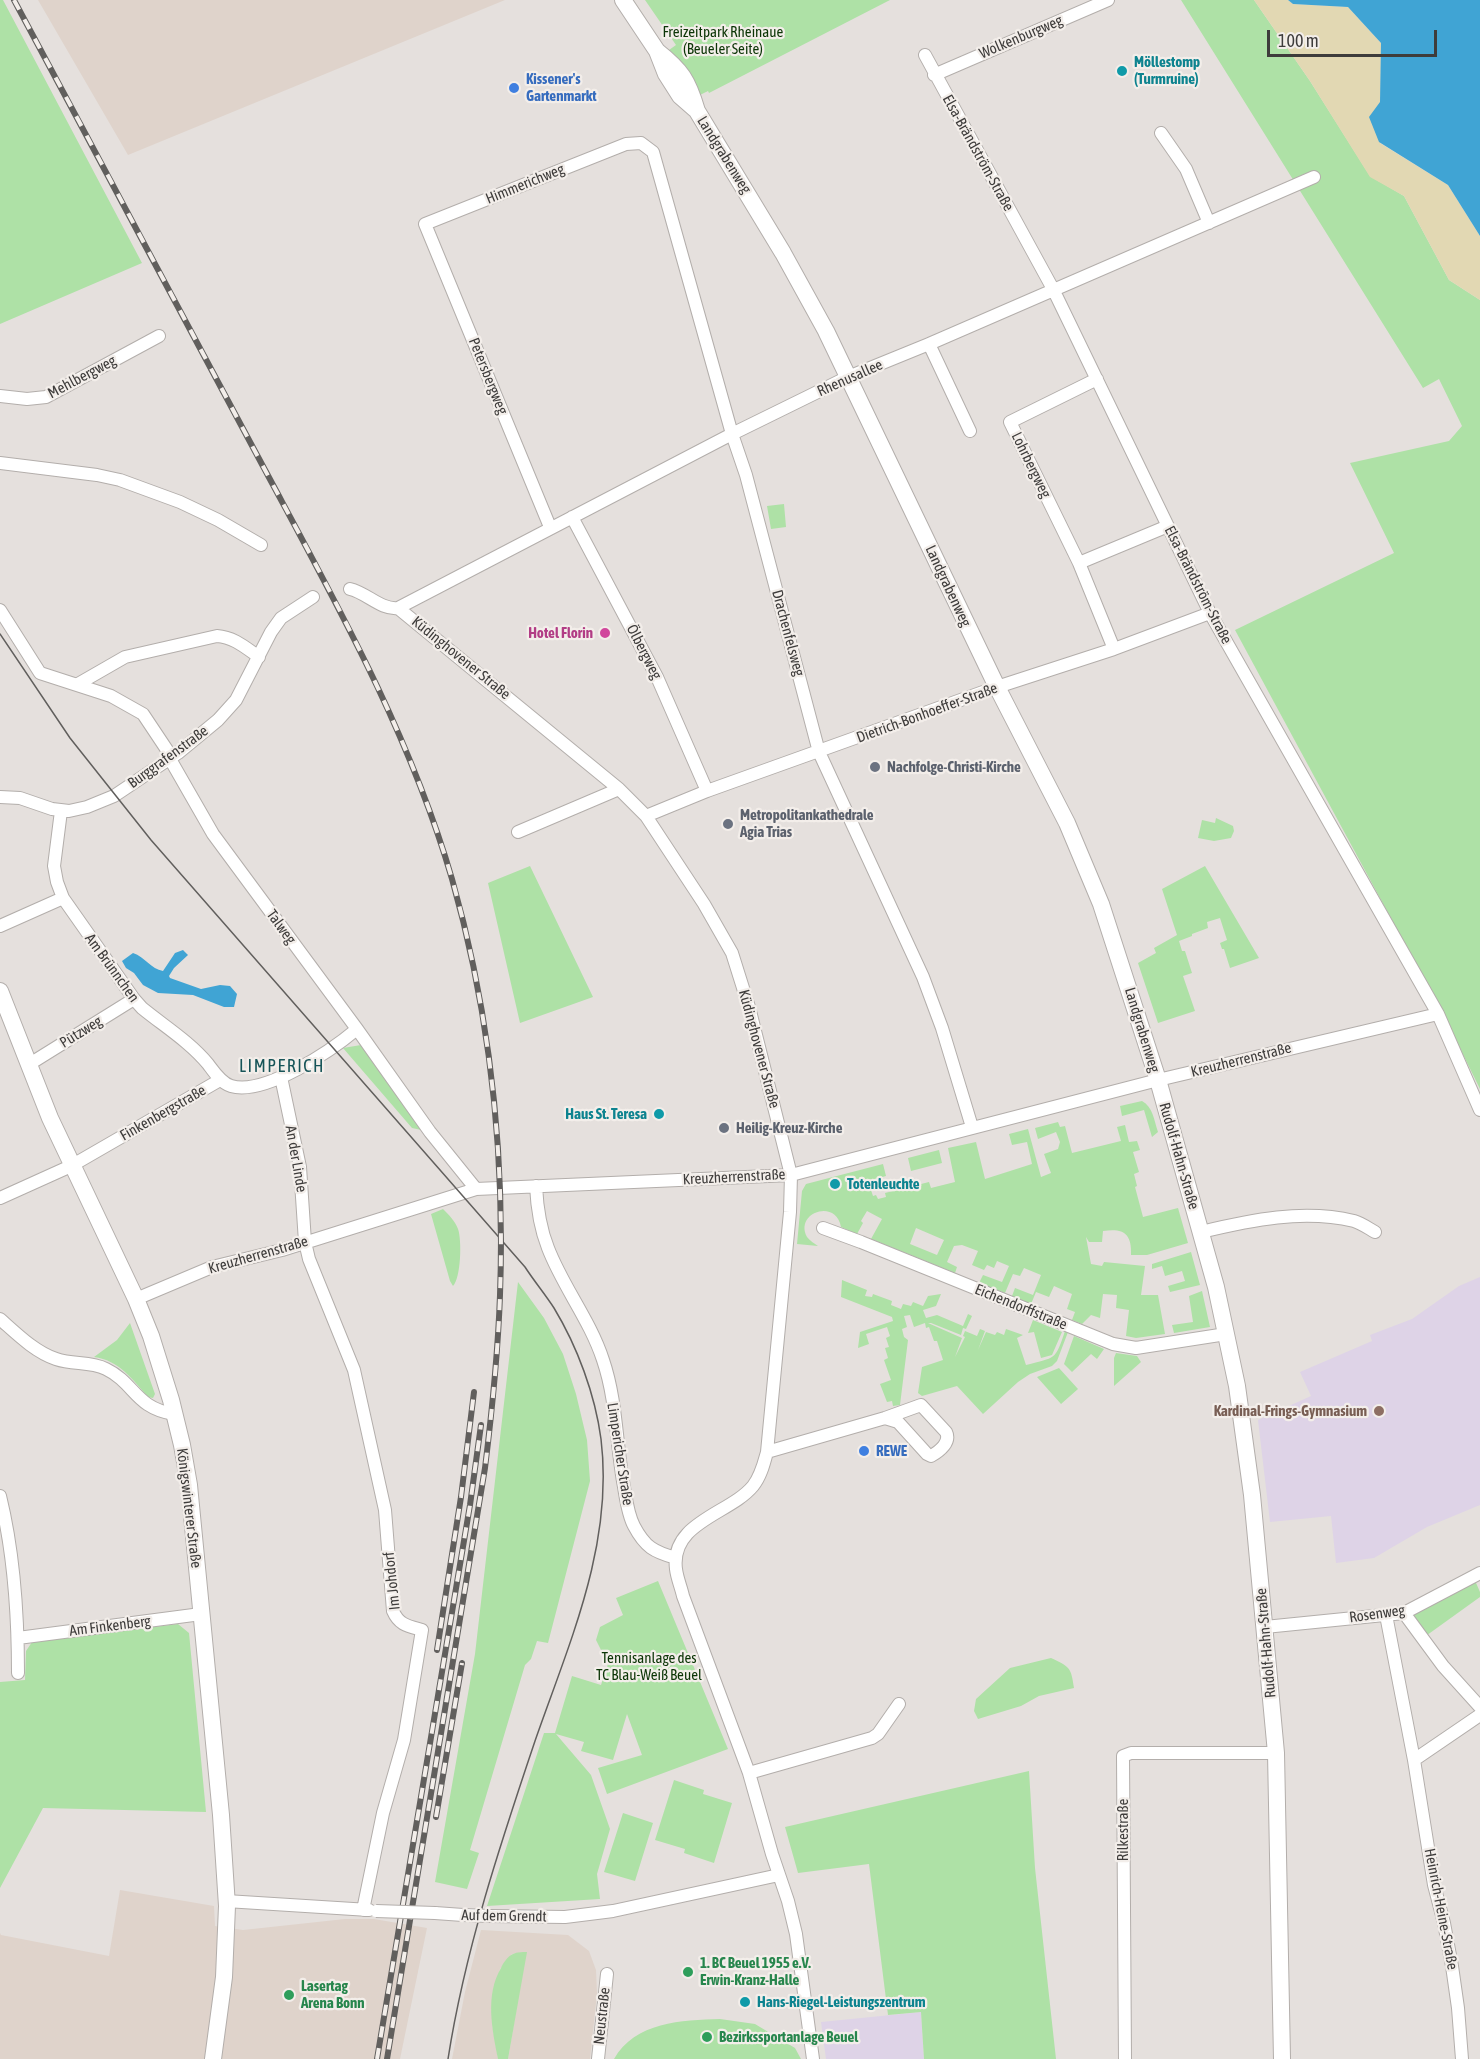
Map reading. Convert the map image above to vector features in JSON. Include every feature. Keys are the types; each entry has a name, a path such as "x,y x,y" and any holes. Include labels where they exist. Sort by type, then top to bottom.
{"street":[{"name":"Landgrabenweg","path":"623,0 657,51 666,74 680,96 697,111 783,253 826,331 997,687 1067,823 1090,874 1158,1080"},
{"name":"Wolkenburgweg","path":"934,75 1108,0"},
{"name":"Elsa-Brändström-Straße","path":"925,56 1053,289 1210,613 1438,1014 1480,1110"},
{"path":"1161,133 1186,169 1209,223"},
{"name":"Drachenfelsweg","path":"626,144 641,143 653,152 732,434 746,475 819,752 923,977 942,1028 972,1127"},
{"name":"Himmerichweg","path":"425,224 626,144"},
{"name":"Rhenusallee","path":"399,608 550,527 848,377 1314,177"},
{"name":"Petersbergweg","path":"425,224 550,527"},
{"name":"Mehlbergweg","path":"0,396 27,399 46,397 159,336"},
{"path":"929,344 970,431"},
{"name":"Lohrbergweg","path":"1097,379 1010,422 1079,563 1114,649"},
{"path":"0,463 120,480 219,520 261,544"},
{"name":"Ölbergweg","path":"572,517 657,676 707,791"},
{"path":"1079,563 1168,526"},
{"name":"Küdinghovener Straße","path":"350,589 387,608 399,608 619,789 646,816 704,904 732,953 749,1006 791,1175 790,1212 767,1452 761,1471 753,1485 737,1500 699,1523 688,1533 676,1558"},
{"name":"Burggrafenstraße","path":"0,797 20,798 61,811 87,807 109,799 170,759 210,727 236,700 271,632 281,618 313,597"},
{"name":"Talweg","path":"0,610 40,673 111,696 143,714 167,750 213,834 430,1132 476,1189"},
{"name":"Dietrich-Bonhoeffer-Straße","path":"646,816 707,791 997,687 1114,649 1210,613"},
{"path":"78,684 125,657 217,636 227,636 259,657"},
{"path":"518,832 619,789"},
{"name":"Am Brünnchen","path":"61,811 54,866 63,898 134,999 149,1014 199,1053 220,1080"},
{"path":"0,927 63,898"},
{"name":"Königswinterer Straße","path":"0,991 28,1065 71,1166 136,1299 158,1358 174,1414 189,1485 226,1900 224,1977 213,2059"},
{"name":"Pützweg","path":"28,1065 134,999"},
{"name":"Kreuzherrenstraße","path":"136,1299 212,1267 282,1250 476,1189 791,1175 1158,1080 1438,1014"},
{"name":"Finkenbergstraße","path":"0,1198 71,1166 220,1080 230,1086 256,1087 281,1077 337,1046 357,1029"},
{"name":"An der Linde","path":"281,1077 300,1167 305,1242"},
{"name":"Rudolf-Hahn-Straße","path":"1158,1080 1216,1287 1237,1389 1252,1495 1276,1753 1282,2059"},
{"name":"Limpericher Straße","path":"536,1186 540,1223 548,1249 603,1359 616,1417 622,1479 632,1524 651,1550 676,1558"},
{"path":"1201,1232 1276,1217 1326,1217 1356,1222 1375,1232"},
{"name":"Eichendorffstraße","path":"823,1228 1113,1344 1136,1348 1226,1334"},
{"name":"Im Johdorf","path":"305,1242 309,1259 354,1370 385,1510 393,1611 397,1620 403,1625 422,1630 404,1740 383,1813 370,1910"},
{"path":"0,1319 30,1344 56,1359 92,1364 108,1370 151,1408 174,1414"},
{"path":"767,1452 885,1418 921,1405 946,1432 947,1442 931,1456 897,1422 885,1418"},
{"path":"0,1496 15,1587 18,1673"},
{"path":"676,1558 676,1570 683,1596 749,1773 788,1901 796,1934 813,2059"},
{"name":"Rosenweg","path":"1265,1627 1404,1613 1480,1573"},
{"path":"1404,1613 1443,1666 1480,1707"},
{"name":"Am Finkenberg","path":"18,1638 201,1614"},
{"name":"Heinrich-Heine-Straße","path":"1386,1615 1414,1760 1434,1885 1452,1966 1462,2059"},
{"path":"749,1773 872,1738 878,1734 899,1704"},
{"path":"1414,1760 1480,1715"},
{"name":"Rilkestraße","path":"1125,2059 1123,1755 1131,1753 1276,1753"},
{"name":"Auf dem Grendt","path":"226,1900 463,1915 566,1917 613,1911 779,1875"},
{"name":"Neustraße","path":"598,2059 607,1974"}],"shaded area":[{"path":"38,0 505,0 128,155"},
{"name":"Kardinal-Frings-Gymnasium","path":"1480,1277 1480,1505 1427,1527 1374,1558 1336,1563 1331,1516 1270,1522 1258,1420 1311,1396 1300,1372 1372,1341 1370,1335 1412,1319 1459,1286"},
{"path":"120,1890 214,1906 215,1926 243,1930 345,1919 374,1919 427,1928 400,2059 0,2059 0,1933 109,1956"},
{"path":"481,1930 568,1935 589,1951 596,1970 597,1994 590,2059 508,2059 526,1952 512,1954 500,1969 492,2023 498,2059 452,2059 465,1992"},
{"path":"921,2012 924,2059 826,2059 821,2022"}],"green space":[{"path":"0,0 3,0 142,263 0,324"},
{"name":"Freizeitpark Rheinaue (Beueler Seite)","path":"645,0 890,0 709,93 708,91 698,96 669,50 676,45"},
{"path":"1181,0 1254,0 1310,81 1370,176 1404,196 1449,280 1480,300 1480,1089 1447,1022 1235,630 1394,553 1350,463 1449,441 1462,426 1439,379 1423,388"},
{"path":"784,504 786,527 771,529 767,506"},
{"path":"1216,818 1233,826 1234,831 1231,838 1214,841 1198,838 1202,820 1215,823"},
{"path":"530,866 593,997 520,1023 488,883"},
{"path":"1205,866 1259,958 1230,968 1220,943 1227,940 1220,918 1207,922 1208,928 1179,941 1192,973 1183,976 1195,1011 1158,1023 1138,963 1156,953 1154,948 1177,935 1162,889"},
{"path":"361,1045 426,1131 412,1128 343,1048"},
{"path":"1142,1101 1151,1110 1158,1132 1152,1137 1144,1110 1122,1116 1120,1106"},
{"path":"1058,1122 1060,1127 1065,1126 1072,1153 1121,1141 1117,1127 1125,1125 1129,1142 1137,1141 1140,1150 1133,1152 1139,1172 1134,1174 1137,1186 1135,1187 1143,1217 1178,1208 1188,1243 1147,1255 1131,1255 1128,1237 1121,1231 1103,1231 1102,1242 1089,1242 1086,1237 1091,1264 1102,1266 1104,1262 1145,1266 1141,1295 1158,1295 1165,1334 1136,1338 1126,1336 1129,1310 1116,1308 1117,1295 1103,1294 1100,1318 1091,1315 1082,1324 1072,1320 1075,1312 1067,1309 1072,1294 1054,1286 1049,1297 1036,1292 1031,1304 1012,1296 1015,1288 1033,1295 1041,1275 1024,1268 1020,1276 1013,1274 1005,1293 979,1283 983,1275 1002,1282 1009,1266 997,1261 994,1268 987,1265 984,1270 972,1265 978,1251 962,1245 954,1246 947,1262 957,1267 955,1273 871,1239 882,1219 867,1211 857,1234 841,1227 838,1218 832,1213 817,1212 806,1221 805,1228 807,1237 818,1246 797,1244 802,1191 806,1184 883,1164 886,1176 868,1181 873,1196 876,1195 878,1199 886,1197 885,1193 929,1182 931,1188 955,1182 948,1148 976,1142 985,1179 1032,1164 1027,1142 1012,1145 1009,1134 1028,1129 1041,1177 1051,1173 1044,1154 1058,1149 1060,1142 1056,1132 1038,1139 1035,1128","holes":["916,1228 944,1240 937,1255 910,1244"]},
{"path":"939,1150 942,1163 911,1171 908,1158"},
{"path":"443,1209 455,1223 459,1234 459,1267 453,1286 431,1214"},
{"path":"1191,1252 1200,1285 1170,1292 1168,1286 1185,1281 1182,1271 1165,1276 1162,1266 1152,1269 1152,1264"},
{"path":"842,1280 867,1290 865,1296 872,1297 873,1294 892,1301 891,1305 901,1309 903,1304 911,1306 913,1302 923,1306 928,1296 941,1294 936,1306 923,1310 926,1318 937,1315 963,1326 968,1314 972,1316 961,1335 928,1323 962,1338 955,1357 965,1337 963,1336 965,1331 977,1336 980,1329 985,1331 978,1350 986,1332 995,1335 997,1332 1004,1335 1006,1329 1023,1335 1017,1338 1026,1365 1053,1356 1059,1348 1065,1331 1068,1332 1057,1361 1052,1366 1030,1374 1018,1382 983,1414 957,1386 922,1396 918,1393 922,1367 943,1360 937,1341 934,1341 929,1327 926,1328 925,1323 914,1327 910,1315 904,1316 907,1327 902,1329 904,1337 908,1340 900,1405 893,1406 892,1401 887,1402 880,1384 891,1380 884,1360 888,1358 885,1348 889,1347 886,1338 890,1336 887,1327 866,1334 869,1344 858,1348 860,1332 893,1321 892,1317 841,1297"},
{"path":"518,1282 544,1318 563,1354 587,1440 590,1481 548,1643 537,1641 531,1659 525,1665 470,1850 479,1853 467,1889 435,1882 475,1654"},
{"path":"1202,1291 1210,1327 1174,1333 1172,1325 1193,1322 1189,1296"},
{"path":"1033,1320 1062,1332 1052,1355 1041,1358 1034,1332 1028,1333"},
{"path":"130,1323 155,1394 153,1398 148,1397 118,1366 94,1357 117,1340"},
{"path":"1074,1336 1104,1349 1097,1359 1091,1354 1072,1372 1064,1364"},
{"path":"1116,1353 1137,1356 1141,1362 1114,1386 1114,1358"},
{"path":"1059,1368 1078,1389 1061,1404 1037,1377"},
{"path":"1473,1576 1480,1597 1423,1638 1404,1613"},
{"name":"Tennisanlage des TC Blau-Weiß Beuel","path":"658,1581 728,1749 607,1794 598,1768 642,1755 627,1714 613,1760 581,1751 584,1742 556,1734 591,1775 610,1829 597,1874 600,1899 487,1906 544,1733 555,1733 572,1676 601,1685 608,1664 596,1640 600,1627 623,1615 616,1598"},
{"path":"178,1624 189,1633 206,1812 43,1808 0,1888 0,1682 25,1680 26,1651 32,1642"},
{"path":"1051,1658 1068,1668 1074,1688 1039,1696 1021,1706 978,1719 974,1711 976,1699 1010,1668"},
{"path":"1029,1771 1035,1868 1056,2059 924,2059 921,2012 888,2015 869,1864 798,1873 785,1827"},
{"path":"674,1780 704,1790 703,1794 732,1803 714,1863 684,1853 685,1849 655,1840"},
{"path":"623,1813 653,1823 635,1881 604,1872"},
{"path":"527,1952 508,2059 498,2059 491,2012 493,1989 496,1978 508,1958 515,1953"},
{"name":"Bezirkssportanlage Beuel","path":"720,2019 755,2024 795,2048 801,2059 614,2059 634,2037 647,2030 675,2022"}],"sand":[{"path":"1254,0 1288,0 1293,4 1348,7 1381,43 1380,143 1448,185 1480,236 1480,300 1449,280 1404,196 1370,177 1310,81"}],"water":[{"path":"1288,0 1480,0 1480,236 1448,185 1379,142 1369,117 1380,102 1381,43 1348,7 1293,4"},
{"path":"183,950 188,955 174,968 170,978 201,989 220,985 230,986 237,994 234,1007 224,1007 193,995 158,993 143,985 122,961 133,953 163,971 175,953"}],"tram line":[{"path":"0,634 70,738 151,840 525,1267 551,1303 562,1323 590,1388 601,1439 603,1478 601,1517 595,1555 586,1593 522,1780 485,1898 464,1978 448,2059"}],"railway":[{"path":"14,0 312,558 390,715 434,823 452,879 476,981 492,1085 500,1190 500,1295 496,1360 485,1468 387,2059"},
{"path":"437,1650 461,1497 474,1392"},
{"path":"377,2059 470,1505 481,1425"},
{"path":"436,1817 462,1663"}],"place":[{"name":"Möllestomp (Turmruine)","path":"1122,71"},
{"name":"Kissener's Gartenmarkt","path":"514,88"},
{"name":"Hotel Florin","path":"605,633"},
{"name":"Nachfolge-Christi-Kirche","path":"875,767"},
{"name":"Metropolitankathedrale Agia Trias","path":"728,824"},
{"name":"Haus St. Teresa","path":"659,1114"},
{"name":"Heilig-Kreuz-Kirche","path":"724,1128"},
{"name":"Totenleuchte","path":"835,1184"},
{"name":"Kardinal-Frings-Gymnasium","path":"1379,1411"},
{"name":"REWE","path":"864,1451"},
{"name":"1. BC Beuel 1955 e.V. Erwin-Kranz-Halle","path":"688,1972"},
{"name":"Lasertag Arena Bonn","path":"289,1995"},
{"name":"Hans-Riegel-Leistungszentrum","path":"745,2002"},
{"name":"Bezirkssportanlage Beuel","path":"707,2037"}],"district":[{"name":"LIMPERICH","path":"282,1066"}]}
